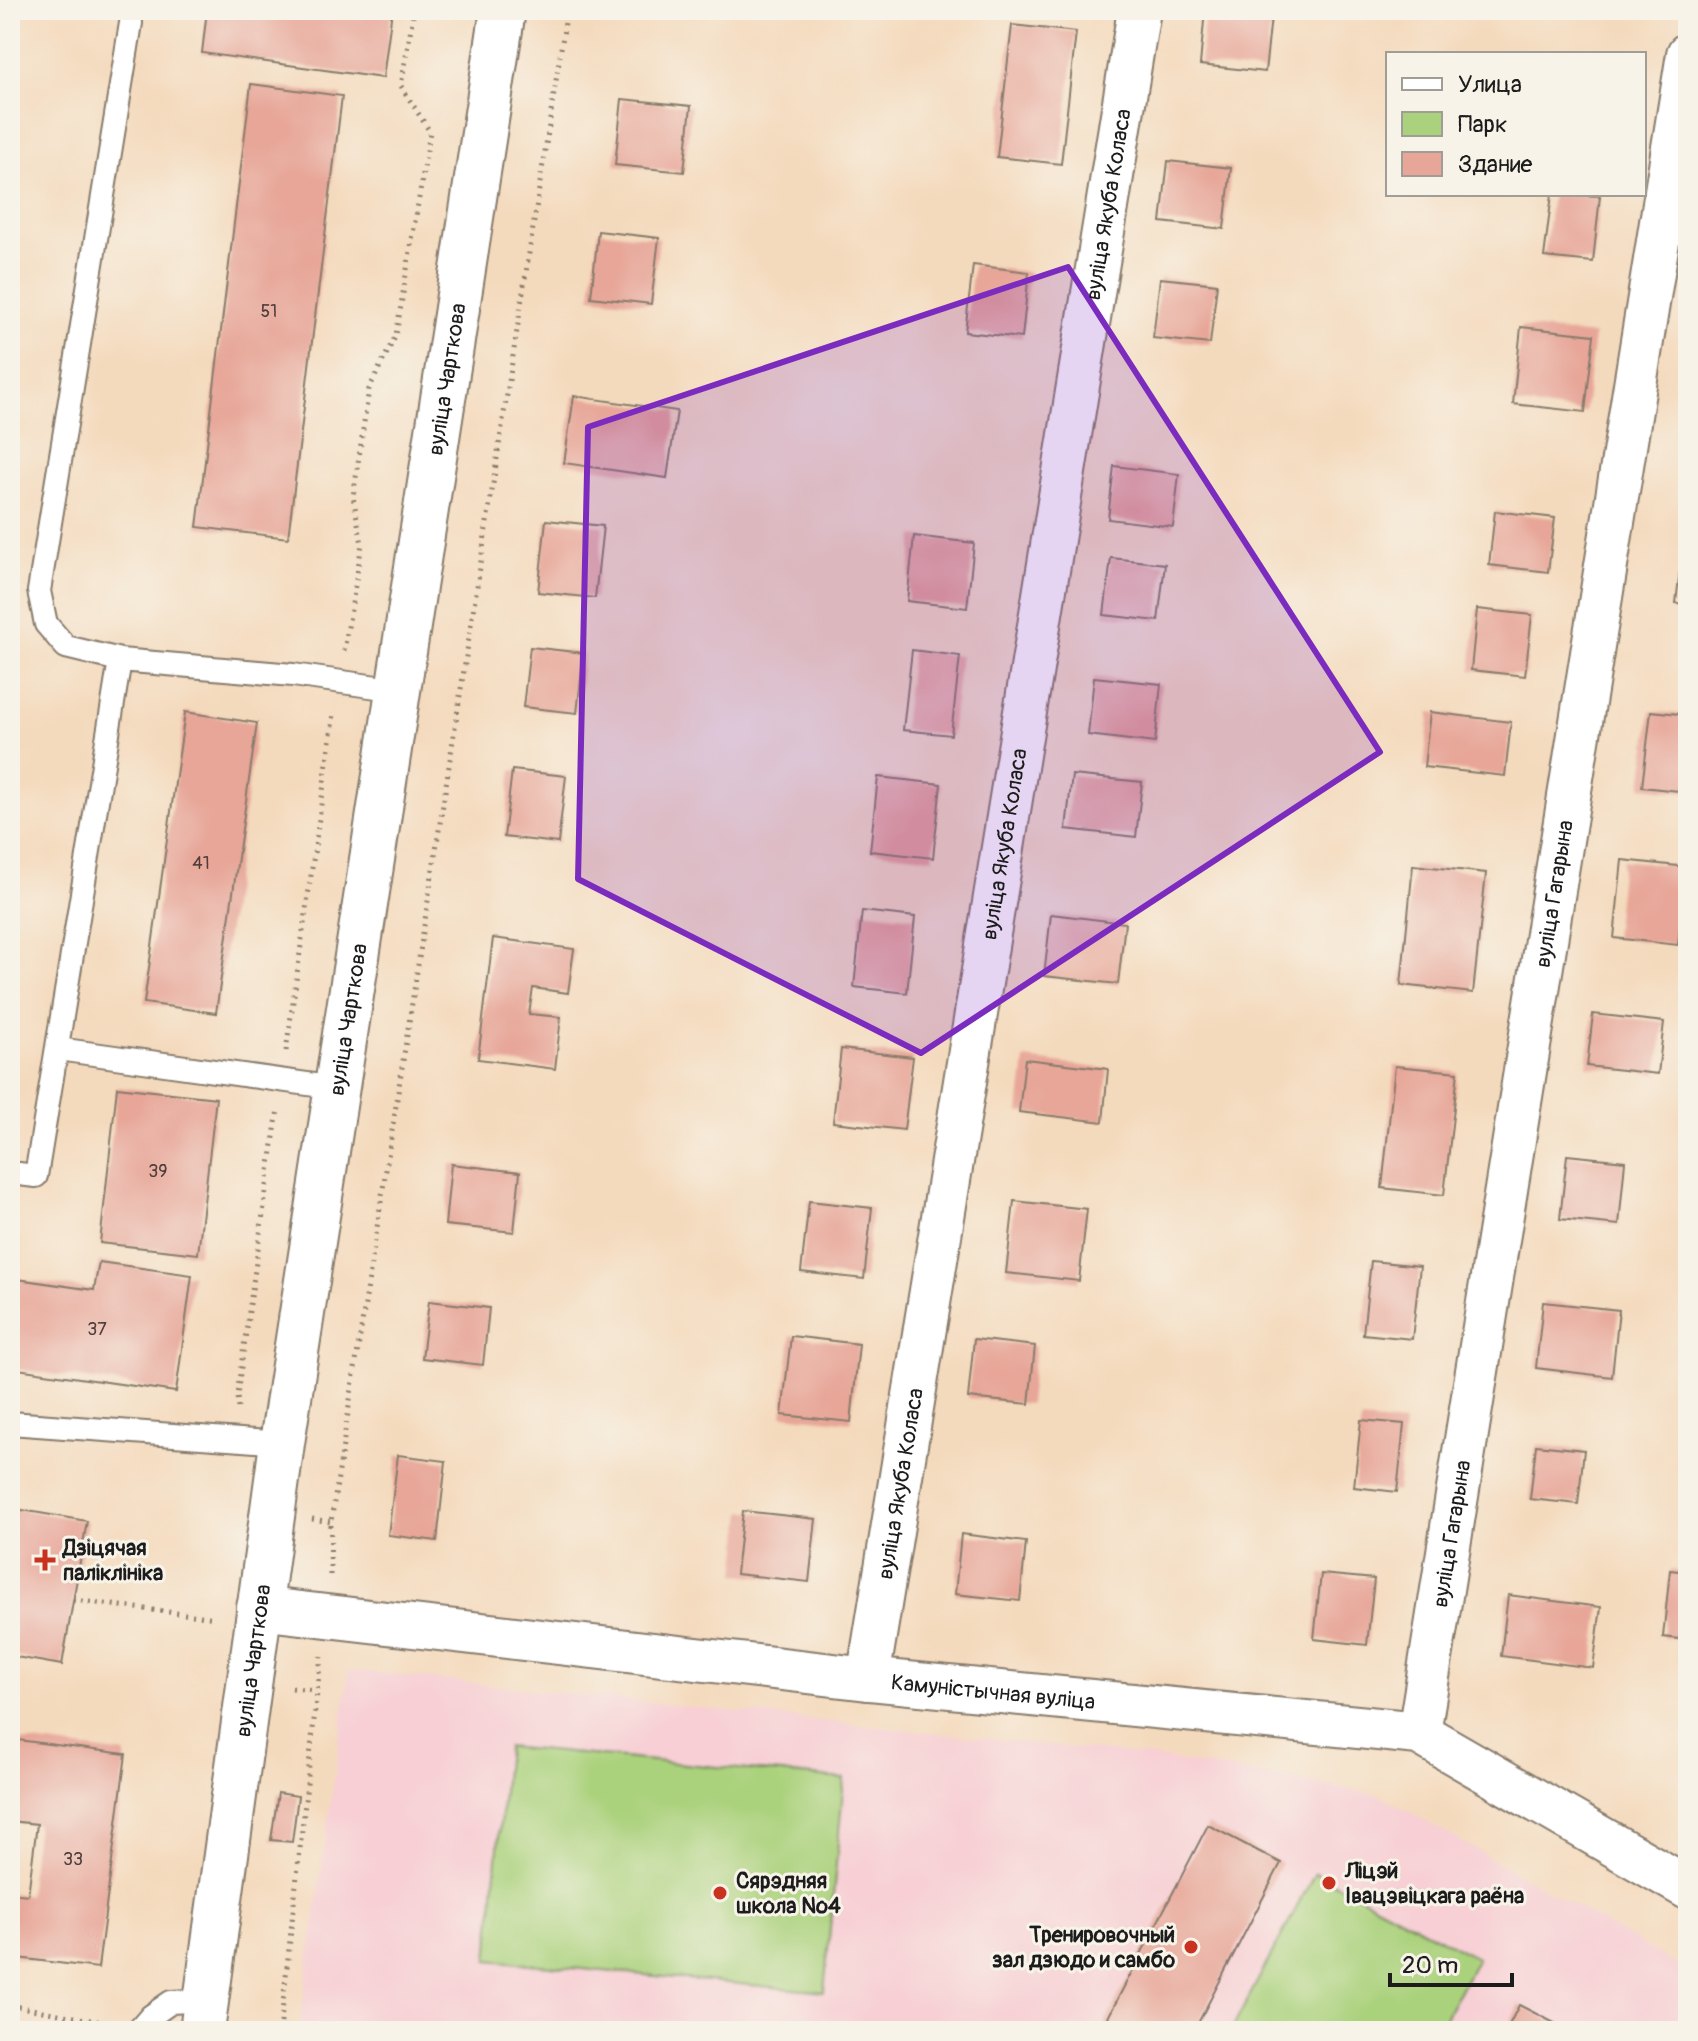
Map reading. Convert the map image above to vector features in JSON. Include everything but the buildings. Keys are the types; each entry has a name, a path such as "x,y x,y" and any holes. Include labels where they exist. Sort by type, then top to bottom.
{"main road":[{"name":"вуліца Чарткова","path":"204,2016 239,1613 261,1442 336,1088 503,10"}],"street":[{"name":"вуліца Якуба Коласа","path":"868,1679 1139,10"},
{"name":"вуліца Гагарына","path":"1419,1733 1688,54"},
{"name":"Камуністычная вуліца","path":"239,1613 327,1616 868,1679 1419,1733 1688,1888"}],"lane":[{"path":"131,23 39,591 46,624 66,647 120,660 293,675 398,690"},
{"path":"10,1173 36,1176 120,660"},
{"path":"58,1049 336,1088"},
{"path":"10,1423 261,1442"},
{"path":"138,2031 151,2016 171,2002 204,2016"}],"path":[{"path":"261,1442 237,1395 339,681 362,544 353,497 369,389 396,335 430,132 401,86 414,11 406,10"},
{"path":"280,2031 327,1616 331,1522 567,10"},
{"path":"73,1600 239,1613"},
{"path":"10,2005 107,2023"},
{"path":"106,2031 107,2023 117,2015"}],"highlighted area":[{"path":"1068,267 1380,752 921,1053 578,879 588,427"}],"shaded area":[{"name":"Сярэдняя школа №4","path":"349,1670 1149,1756 1380,1795 1688,1971 1688,2031 299,2031"}],"green space":[{"path":"507,1747 844,1779 824,1992 488,1960"},
{"path":"1315,1873 1477,1958 1438,2031 1231,2031"}],"place":[{"name":"Дзіцячая паліклініка","path":"45,1560"},
{"name":"Ліцэй Івацэвіцкага раёна","path":"1329,1883"},
{"name":"Сярэдняя школа №4","path":"720,1893"},
{"name":"Тренировочный зал дзюдо и самбо","path":"1191,1947"}]}
